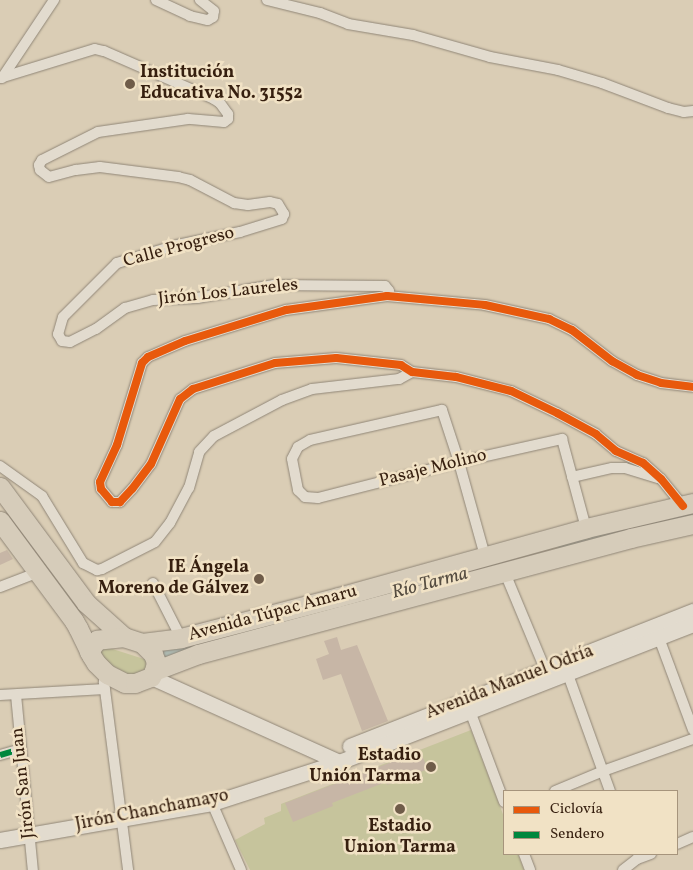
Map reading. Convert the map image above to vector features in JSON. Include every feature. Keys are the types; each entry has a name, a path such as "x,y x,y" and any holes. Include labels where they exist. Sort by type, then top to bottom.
{"highway":[{"path":"0,487 86,602 124,637 142,644 153,654 156,662 152,674"},
{"name":"Avenida Túpac Amaru","path":"142,644 181,638 586,528 688,504"},
{"path":"0,522 74,621 106,681 125,683 136,683 198,654 630,538 693,524"},
{"path":"90,651 97,640 124,637"}],"main road":[{"name":"Avenida Manuel Odría","path":"659,633 693,611"},
{"name":"Avenida Manuel Odría","path":"333,759 565,668 659,633 693,624"},
{"path":"152,674 333,759"},
{"name":"Avenida Manuel Odría","path":"427,722 470,711 547,675"},
{"name":"Jirón Chanchamayo","path":"0,840 212,803 301,773 333,759"}],"street":[{"path":"1,78 54,0"},
{"path":"156,0 190,16 208,20 213,16 214,11 200,0"},
{"path":"267,0 320,13 348,24 413,35 490,57 558,70 602,83 668,108 684,112 693,111"},
{"name":"Calle Progreso","path":"1,78 94,49 104,51 214,99 220,103 228,114 228,119 224,122 188,119 98,132 42,160 39,166 40,170 49,177 76,170 100,168 178,177 190,180 234,203 248,206 270,202 278,204 284,214 282,220 240,232 155,251 117,263 62,317 58,334 62,341"},
{"name":"Jirón Los Laureles","path":"62,341 70,342 96,329 125,308 153,300 197,298 274,285 385,286 389,292 387,296 485,305 549,319 572,330 612,360 637,375 661,383 693,387"},
{"path":"387,296 267,314 180,343 148,357 142,363 117,446 100,482 101,489 112,502 120,502 132,489 150,464 180,399 193,389 275,363 314,358 336,358 401,364 412,372 456,377 511,391 596,434 616,451 643,463 688,504"},
{"path":"0,466 42,496 83,563 97,570 102,569 155,542 170,523 189,488 199,452 214,436 282,400 312,389 399,379 412,372"},
{"name":"Pasaje Molino","path":"459,462 442,410 310,440 298,447 292,459 298,490 305,498 318,498 459,462 562,439 572,477"},
{"path":"459,462 485,556"},
{"path":"586,528 572,477 612,468 625,468 661,479"},
{"path":"0,586 37,572"},
{"path":"505,573 547,675"},
{"path":"153,583 181,638"},
{"path":"659,633 693,730"},
{"path":"565,668 610,790"},
{"path":"0,695 16,695 106,681 128,870"},
{"name":"Jirón San Juan","path":"16,695 33,870"},
{"path":"470,711 503,799"},
{"path":"558,790 603,771 693,739"},
{"path":"0,755 21,748"},
{"path":"212,803 241,870"},
{"path":"678,844 693,837"},
{"path":"524,855 530,870"},
{"path":"623,870 636,856"}],"shaded area":[{"path":"100,645 147,660 144,674 127,674 96,656"},
{"name":"Estadio Unión Tarma","path":"471,730 503,814 503,855 518,855 524,870 250,870 235,840 265,824 264,818 281,811 281,804"}],"building":[{"path":"7,550 13,559 0,565 0,553"},
{"path":"337,637 341,650 357,645 388,721 362,731 341,674 323,680 316,659 329,654 324,641"},
{"path":"420,751 428,769 387,785 386,782 332,803 333,806 293,822 285,803"}],"waterway":[{"name":"Río Tarma","path":"566,546 693,514"},
{"name":"Río Tarma","path":"165,649 178,650 212,641"}],"marked path":[{"path":"0,755 21,749"}],"cycle path":[{"path":"683,506 661,479 643,463 616,451 596,434 511,391 456,377 412,372 401,365 336,358 275,363 193,389 180,399 151,464 120,502 112,502 101,489 100,482 117,445 142,363 148,357 185,341 286,310 387,296 485,305 549,319 572,330 612,361 637,375 661,383 693,387"}],"place":[{"name":"Institución Educativa No. 31552","path":"130,84"},
{"name":"IE Ángela Moreno de Gálvez","path":"259,579"},
{"name":"Estadio Unión Tarma","path":"431,767"},
{"name":"Estadio Union Tarma","path":"400,809"}]}
